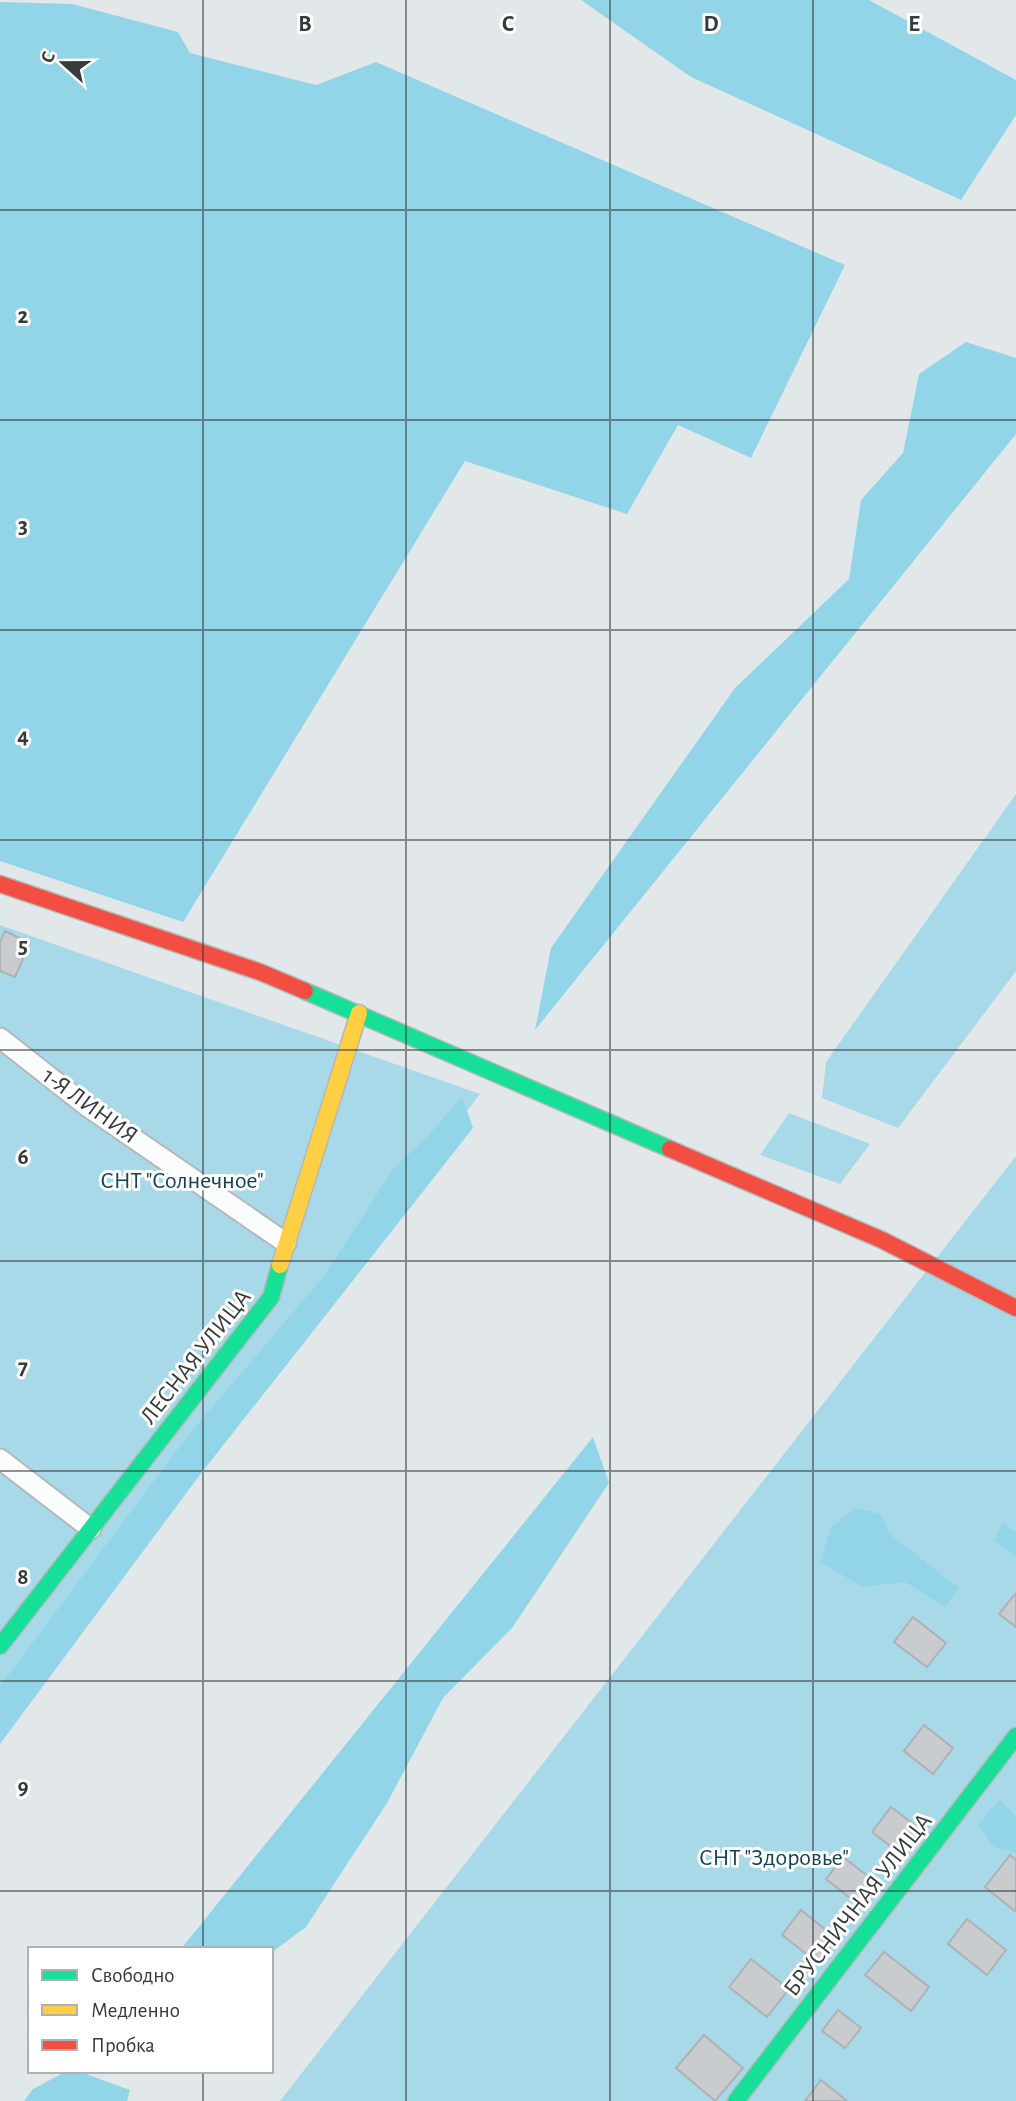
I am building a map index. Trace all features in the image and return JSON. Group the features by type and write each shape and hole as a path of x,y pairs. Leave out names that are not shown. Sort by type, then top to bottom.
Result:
{"street":[{"path":"0,884 260,972 359,1013 882,1240 1016,1308"},
{"name":"ЛЕСНАЯ УЛИЦА","path":"0,1646 271,1297 359,1013"},
{"name":"БРУСНИЧНАЯ УЛИЦА","path":"736,2101 1016,1736"}],"lane":[{"name":"1-Я ЛИНИЯ","path":"0,1038 88,1107 286,1242"},
{"path":"0,1459 91,1529"}],"green space":[{"path":"1016,794 1016,971 898,1128 822,1098 826,1062"},
{"name":"СНТ \"Солнечное\"","path":"0,925 480,1094 0,1714"},
{"path":"789,1113 870,1144 840,1184 760,1155"},
{"name":"СНТ \"Здоровье\"","path":"1016,1156 1016,2101 280,2101"}],"shaded area":[{"path":"581,0 869,0 1016,80 1016,115 961,200 691,77"},
{"path":"0,2 72,4 178,32 190,53 316,85 376,62 845,265 751,458 678,425 627,514 465,461 183,922 0,861"},
{"path":"966,342 1016,358 1016,434 535,1030 551,948 735,688 849,579 861,500 903,453 919,374"},
{"path":"462,1096 473,1128 199,1476 0,1744 0,1686 190,1433 324,1276 394,1168 428,1136"},
{"path":"593,1437 609,1483 512,1628 443,1698 387,1803 306,1927 273,1952 273,1947 183,1947"},
{"path":"855,1508 881,1514 889,1534 959,1588 945,1607 905,1582 862,1587 821,1562 831,1527"},
{"path":"1002,1523 1016,1532 1016,1557 994,1541"},
{"path":"999,1800 1016,1815 1016,1853 994,1847 978,1825"},
{"path":"63,2073 83,2073 130,2090 127,2101 24,2101 33,2089"}],"building":[{"path":"5,931 30,943 15,977 0,971 0,942"},
{"path":"1016,1593 1016,1627 999,1614"},
{"path":"913,1617 946,1643 927,1667 894,1642"},
{"path":"924,1725 953,1748 933,1774 904,1751"},
{"path":"891,1807 916,1826 897,1851 872,1832"},
{"path":"1010,1855 1016,1860 1016,1912 985,1887"},
{"path":"843,1857 878,1884 860,1906 826,1879"},
{"path":"801,1910 837,1939 818,1963 782,1935"},
{"path":"967,1919 1006,1950 987,1975 948,1944"},
{"path":"884,1952 929,1987 911,2011 865,1975"},
{"path":"751,1959 789,1989 767,2017 729,1987"},
{"path":"838,2010 861,2028 845,2048 822,2031"},
{"path":"704,2035 743,2068 715,2101 676,2068"},
{"path":"821,2080 847,2101 805,2101"}],"traffic: fast":[{"path":"305,991 670,1149"},
{"path":"0,1646 271,1297 280,1265"},
{"path":"736,2101 1016,1736"}],"traffic: slow":[{"path":"280,1265 359,1013"}],"traffic: jam":[{"path":"0,884 260,972 305,991"},
{"path":"670,1149 882,1240 1016,1308"}]}
